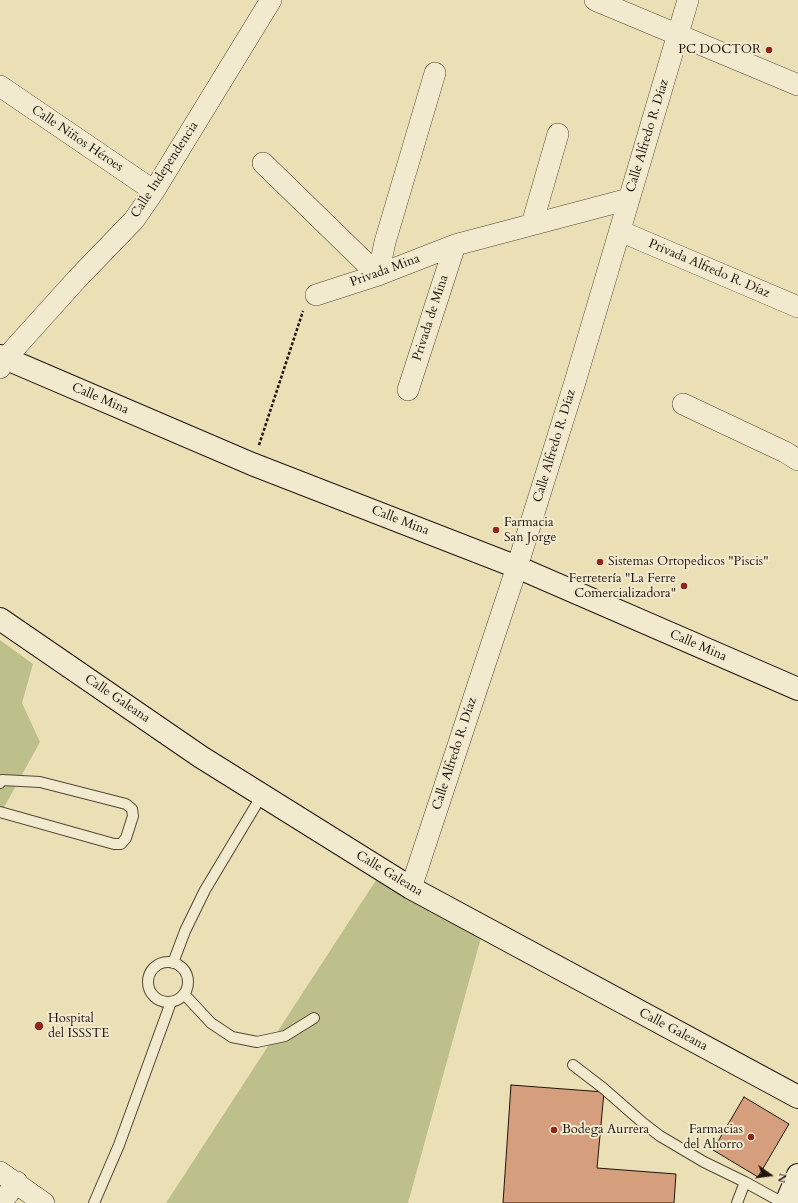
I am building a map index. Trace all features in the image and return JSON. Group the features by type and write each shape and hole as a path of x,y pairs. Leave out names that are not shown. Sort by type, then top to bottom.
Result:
{"main road":[{"name":"Calle Mina","path":"2,361 252,464 517,568 798,690"},
{"name":"Calle Galeana","path":"0,619 201,757 411,888 798,1097"},
{"path":"785,1203 798,1175"}],"street":[{"name":"Calle Independencia","path":"2,361 77,279 134,220 154,191 271,0"},
{"path":"596,0 678,36 798,85"},
{"name":"Calle Alfredo R. Díaz","path":"411,888 517,568 620,231 688,0"},
{"path":"378,275 385,242 435,73"},
{"name":"Calle Niños Héroes","path":"0,86 154,191"},
{"path":"532,224 558,134"},
{"path":"263,163 378,275"},
{"name":"Privada Mina","path":"316,295 378,275 455,245 629,199"},
{"name":"Privada Alfredo R. Díaz","path":"620,231 798,307"},
{"name":"Privada de Mina","path":"408,390 455,245"},
{"path":"683,404 785,452 798,460"},
{"path":"1,1203 8,1177 44,1203"}],"lane":[{"path":"0,782 2,780 40,782 126,804 132,809 132,816 126,838 121,844 114,844 0,812"},
{"path":"173,963 184,931 205,890 262,795"},
{"path":"165,962 180,966 185,972 188,980 184,994 178,1000 171,1002 163,1002 156,998 150,992 148,985 152,970 165,962"},
{"path":"184,994 211,1023 232,1037 257,1042 286,1036 314,1018"},
{"path":"94,1203 119,1144 171,1002"},
{"path":"573,1064 660,1136 704,1162 785,1203"},
{"path":"737,1203 745,1182"}],"path":[{"path":"252,464 305,306 316,295"}],"green space":[{"path":"0,640 33,664 22,703 40,742 2,811 0,812"},
{"path":"380,874 482,934 408,1203 166,1203"}],"building":[{"name":"Bodega Aurrera","path":"511,1085 604,1092 597,1168 676,1174 674,1203 503,1203"},
{"name":"Farmacias del Ahorro","path":"744,1097 789,1124 758,1177 713,1150"}],"place":[{"name":"PC DOCTOR","path":"769,50"},
{"name":"Farmacia San Jorge","path":"496,530"},
{"name":"Sistemas Ortopedicos \"Piscis\"","path":"600,562"},
{"name":"Ferretería \"La Ferre Comercializadora\"","path":"684,586"},
{"name":"Hospital del ISSSTE","path":"39,1026"},
{"name":"Bodega Aurrera","path":"554,1130"},
{"name":"Farmacias del Ahorro","path":"751,1137"}]}
